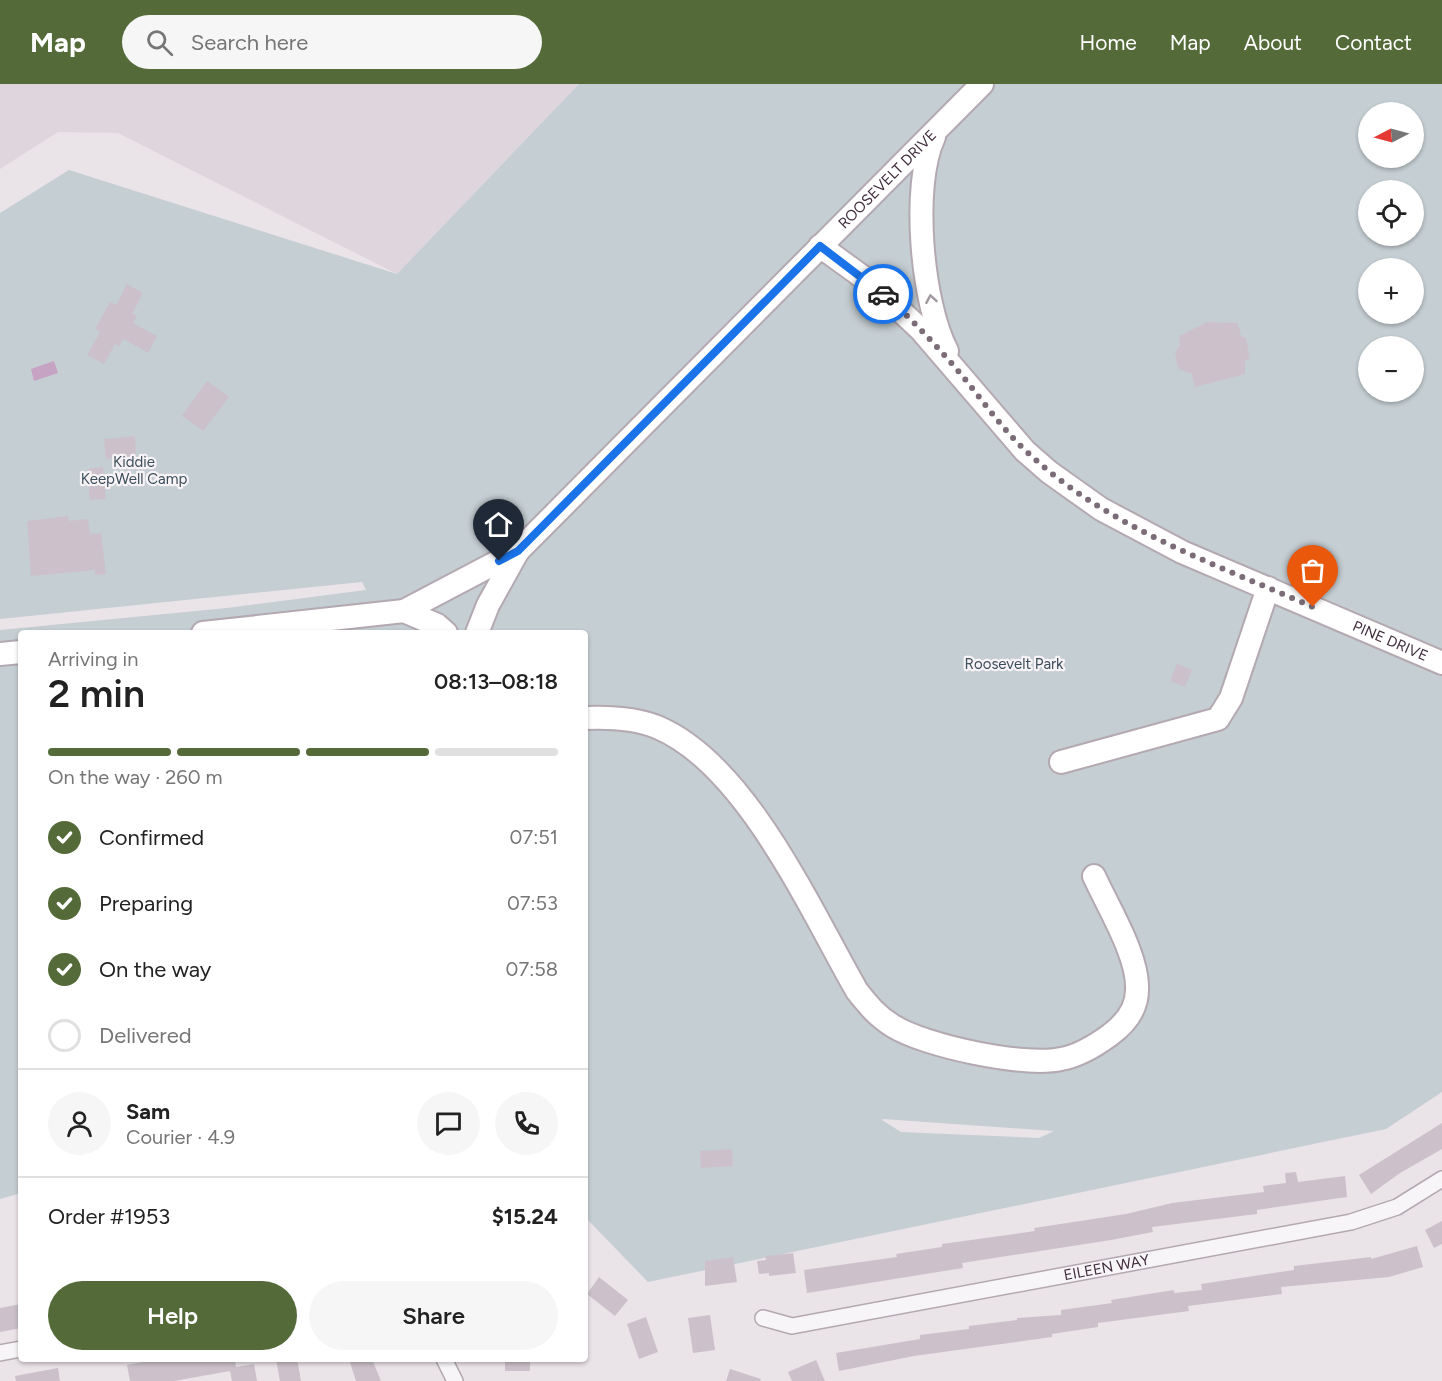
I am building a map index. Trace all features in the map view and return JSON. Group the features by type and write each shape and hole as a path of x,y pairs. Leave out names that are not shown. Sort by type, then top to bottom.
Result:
{"street":[{"name":"ROOSEVELT DRIVE","path":"230,630 404,611 518,551 982,84"},
{"path":"938,129 925,163 922,211 926,269 935,322 960,373"},
{"name":"PINE DRIVE","path":"820,246 894,304 960,373 1025,451 1074,491 1101,509 1157,539 1442,663"},
{"path":"478,630 488,605 518,551"},
{"path":"1061,762 1218,719 1230,698 1268,588"},
{"path":"404,611 443,630"},
{"path":"0,654 18,652"},
{"path":"588,718 630,720 655,726 675,736 708,762 747,806 771,841 857,991 873,1011 886,1021 916,1036 992,1056 1041,1062 1083,1053 1118,1029 1135,1005 1136,977 1129,952 1094,876"},
{"name":"EILEEN WAY","path":"763,1318 792,1326 1351,1222 1397,1207 1442,1179"},
{"path":"0,1353 18,1350"},
{"path":"446,1362 455,1381"}],"shaded area":[{"path":"0,84 579,84 397,274 118,133 58,132 0,169"},
{"path":"54,361 58,373 34,381 31,369"}],"green space":[{"name":"Roosevelt Park","path":"579,84 1442,84 1442,1092 1386,1129 648,1282 588,1220 588,630 18,630 18,1194 0,1199 0,630 227,608 366,590 362,582 0,619 0,213 69,170 397,274","holes":["883,1119 1054,1131 1039,1138 901,1132"]}],"building":[{"path":"127,284 143,293 132,314 137,316 133,323 157,336 148,353 124,339 119,346 115,344 104,364 87,355 100,332 95,329 110,302 116,305"},
{"path":"1207,322 1238,323 1241,336 1246,338 1250,359 1245,361 1245,374 1195,387 1192,374 1178,369 1175,352 1180,346 1179,336"},
{"path":"207,381 229,397 203,431 182,416"},
{"path":"135,436 136,456 106,459 104,439"},
{"path":"103,467 106,499 90,500 87,469"},
{"path":"68,516 69,521 88,519 90,534 101,533 106,574 95,575 95,570 31,576 27,521"},
{"path":"1177,664 1192,670 1185,687 1170,681"},
{"path":"1442,1123 1442,1149 1400,1173 1371,1194 1359,1175"},
{"path":"732,1149 733,1166 701,1168 700,1151"},
{"path":"1296,1172 1298,1182 1345,1176 1347,1197 1257,1210 1257,1214 1152,1227 1153,1232 962,1263 963,1268 807,1293 804,1270 897,1257 896,1254 942,1247 942,1244 1035,1231 1034,1228 1126,1214 1172,1203 1264,1192 1263,1186 1286,1183 1285,1173"},
{"path":"1442,1221 1442,1244 1434,1248 1425,1230"},
{"path":"1417,1246 1423,1267 1389,1277 1281,1287 1282,1294 1188,1306 1189,1311 1098,1323 1098,1327 1052,1334 1052,1337 914,1356 839,1371 836,1353 920,1339 920,1335 969,1329 969,1326 1017,1320 1017,1318 1061,1315 1061,1310 1112,1303 1111,1300 1174,1290 1174,1293 1202,1290 1201,1284 1294,1270 1294,1266 1371,1257 1371,1259"},
{"path":"793,1253 796,1273 769,1276 769,1273 759,1274 757,1261 766,1260 765,1256"},
{"path":"733,1257 737,1282 705,1286 705,1261"},
{"path":"599,1277 628,1300 615,1316 588,1293"},
{"path":"18,1305 18,1329 0,1332 0,1308"},
{"path":"710,1315 715,1350 693,1353 688,1318"},
{"path":"646,1317 658,1352 639,1359 627,1324"},
{"path":"816,1360 825,1381 792,1381 788,1372"},
{"path":"144,1362 235,1362 236,1367 254,1364 257,1381 232,1381 230,1371 174,1381 130,1381 127,1365"},
{"path":"277,1362 298,1362 301,1381 280,1381"},
{"path":"350,1362 373,1362 381,1381 356,1381"},
{"path":"505,1362 530,1362 530,1371 505,1371"},
{"path":"58,1368 60,1381 16,1381 15,1376"},
{"path":"730,1369 761,1379 760,1381 726,1381"}],"way so far":[{"path":"883,294 921,330 960,373 1025,451 1074,491 1101,509 1182,552 1313,607"}],"route":[{"path":"499,561 518,551 820,246 883,294"}],"park label":[{"name":"Kiddie KeepWell Camp","path":"134,470"}]}
